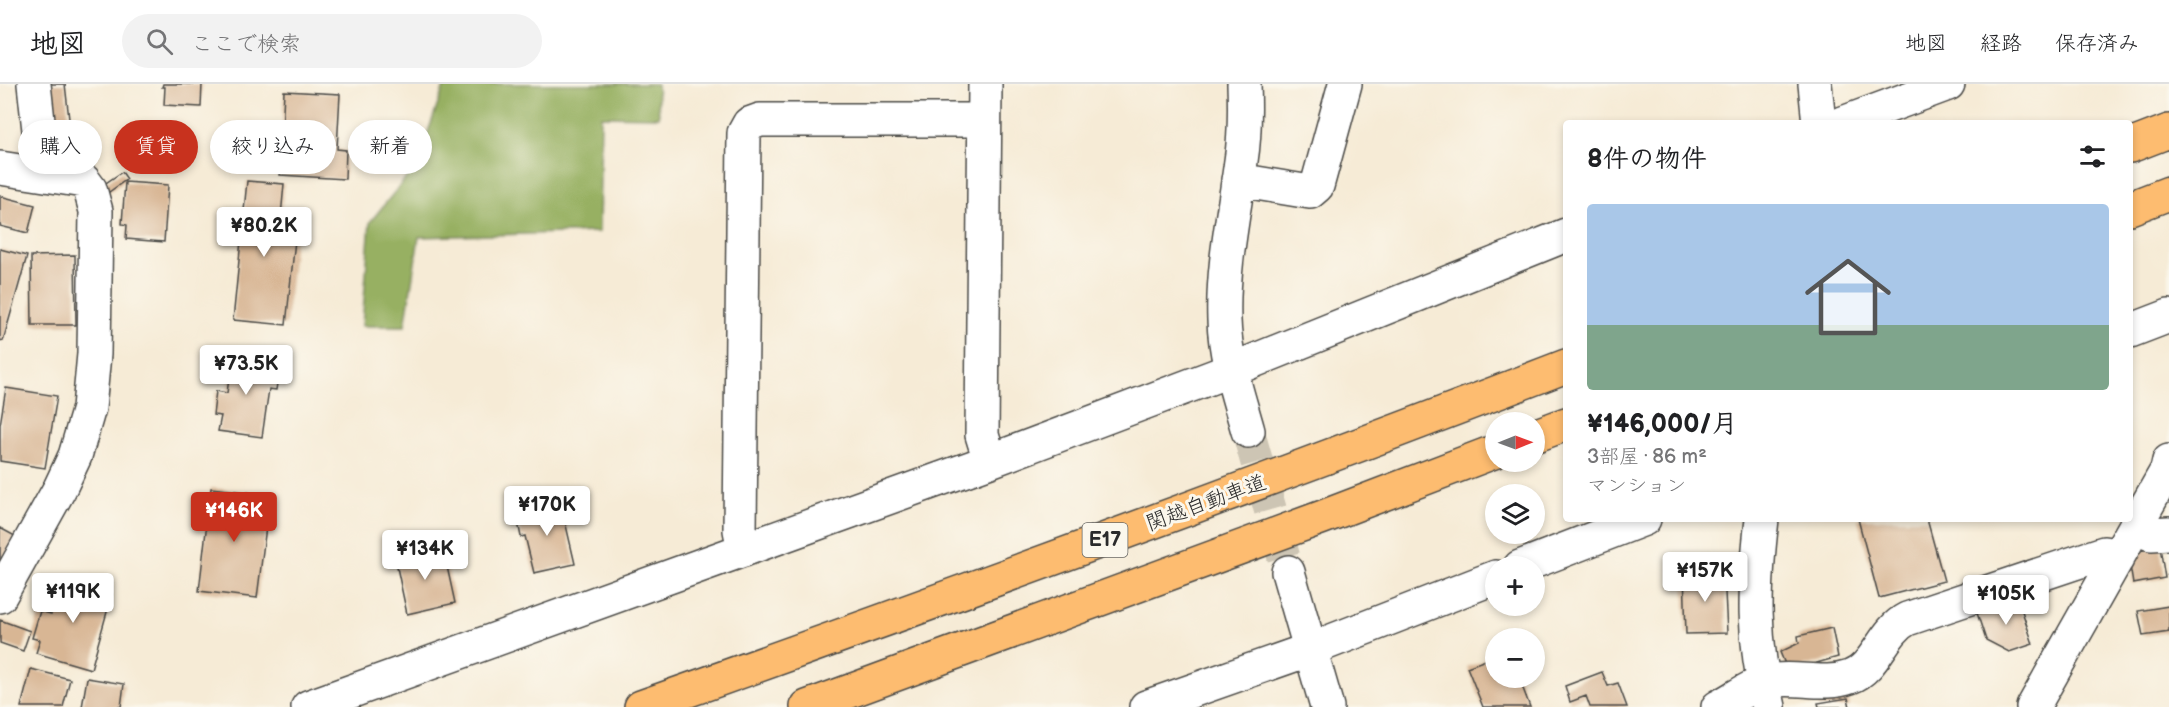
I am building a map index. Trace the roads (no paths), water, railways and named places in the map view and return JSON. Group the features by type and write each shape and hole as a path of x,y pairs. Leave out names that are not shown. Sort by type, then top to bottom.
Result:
{"highway":[{"path":"2133,145 2169,131"},
{"path":"2133,207 2169,193"},
{"name":"関越自動車道","path":"642,707 1291,472 1563,367"},
{"path":"1545,432 1563,425"},
{"name":"E17","path":"807,707 1301,526 1485,455"}],"street":[{"path":"34,84 38,120"},
{"path":"985,84 982,435 990,461"},
{"path":"1244,84 1244,132 1224,294 1225,341 1248,431"},
{"path":"1238,180 1310,192 1317,186 1345,84"},
{"path":"1815,84 1819,120"},
{"path":"1851,120 1948,84"},
{"path":"744,550 740,530 744,133 749,124 760,120 984,120"},
{"path":"0,168 18,170"},
{"path":"0,596 60,488 75,456 89,408 92,383 96,211 94,198 84,182 46,174"},
{"path":"308,707 376,695 744,550 990,461 1231,370 1563,236"},
{"path":"2133,330 2168,318"},
{"path":"2033,707 2135,528 2167,470 2169,461"},
{"path":"1545,558 1636,522"},
{"path":"1762,522 1756,567 1755,602 1757,644 1766,695"},
{"path":"2135,528 2151,534 2169,533"},
{"path":"1718,707 1766,695 1788,679 1814,682 1852,677 1870,660 1899,623 1907,619 2104,553 2112,554 2117,559"},
{"path":"1288,572 1308,677 1327,707"},
{"path":"1146,707 1308,677 1485,583"}],"tunnel":[{"path":"1248,431 1288,572"}]}
